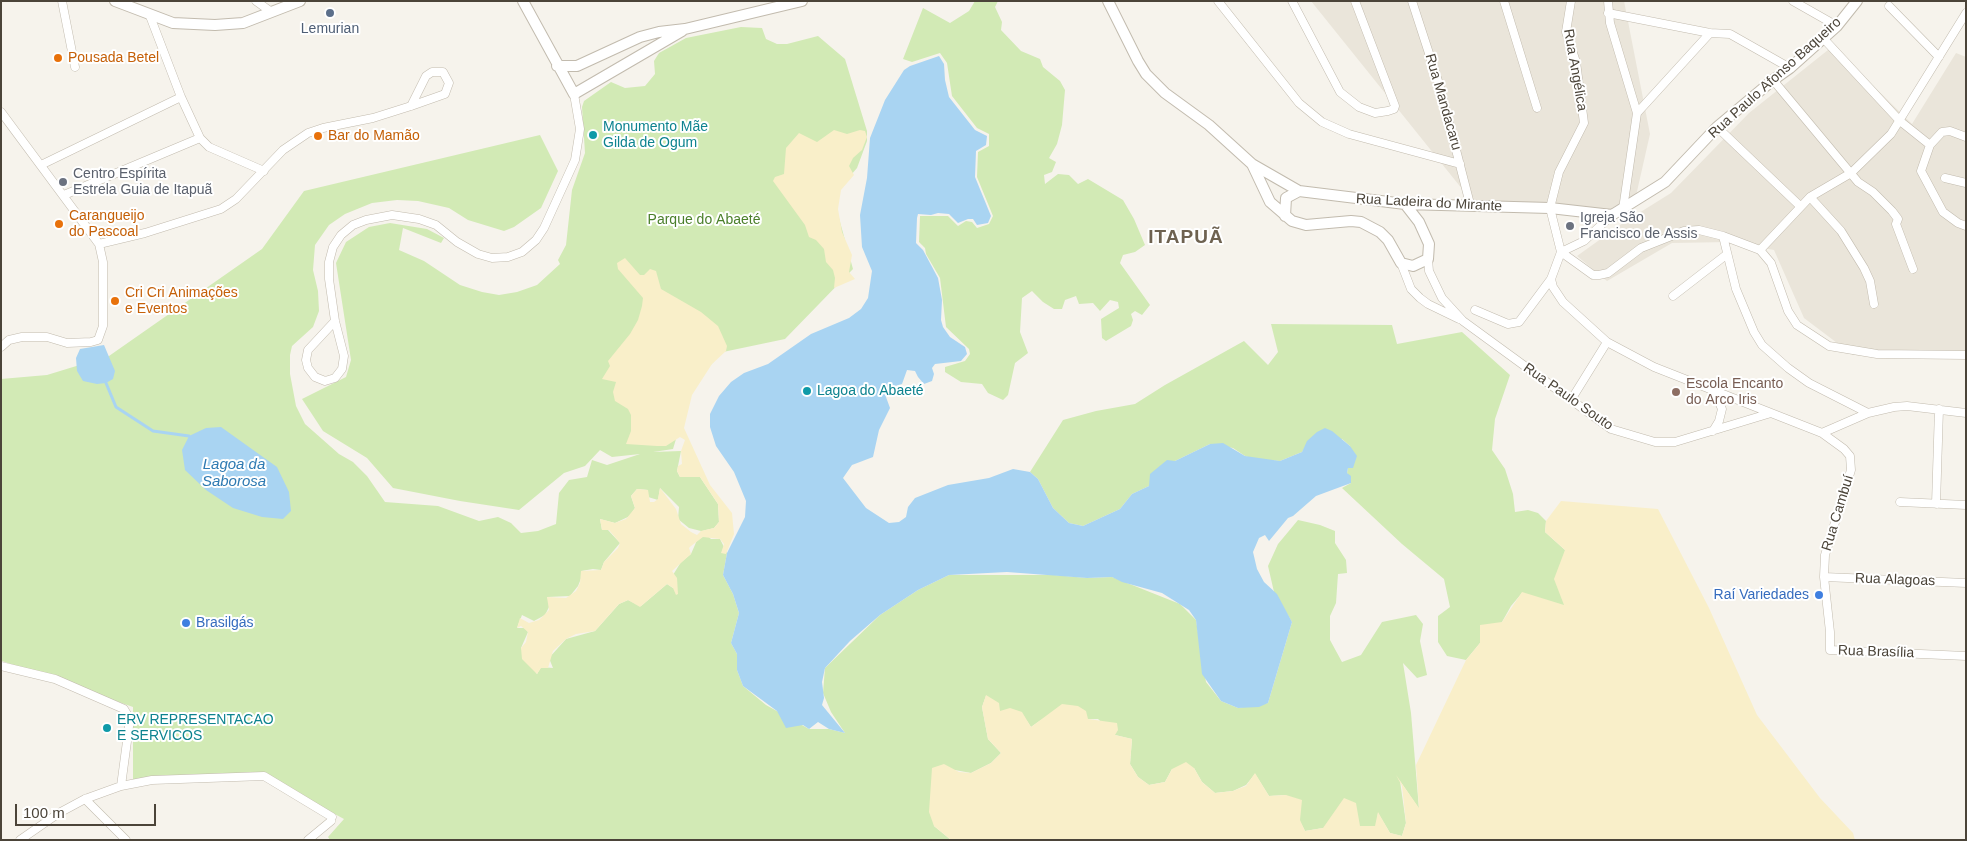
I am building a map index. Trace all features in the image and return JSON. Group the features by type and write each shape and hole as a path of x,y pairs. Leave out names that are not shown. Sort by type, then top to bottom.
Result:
{"street":[{"path":"62,1 75,67"},
{"path":"115,1 150,16 173,23 215,25 243,23 300,1"},
{"path":"256,1 270,11"},
{"path":"335,320 308,350 306,360 308,368 315,377 325,381 335,378 342,369 344,356 335,320 329,279 329,262 333,247 341,235 353,225 366,220 392,216 419,218 436,225 457,242 478,254 492,258 522,252 536,240 544,228 575,160 580,129 574,94 523,1"},
{"path":"557,66 570,67 585,64 640,37 659,32 685,29 802,1"},
{"name":"Rua Ladeira do Mirante","path":"1108,1 1146,74 1165,93 1209,125 1252,164 1299,191 1406,204 1470,204 1550,208 1612,215"},
{"path":"1218,1 1299,103 1322,122 1349,134 1460,164"},
{"path":"1292,1 1340,92 1348,99 1375,113 1394,109 1393,101 1355,1"},
{"name":"Rua Mandacaru","path":"1412,1 1439,84 1470,204"},
{"path":"1504,1 1537,108"},
{"name":"Rua Angélica","path":"1561,252 1550,208 1559,172 1584,123 1576,62 1566,32 1571,1"},
{"path":"1475,310 1508,324 1519,322 1551,279 1561,252 1584,241 1612,215 1623,209 1637,113 1608,13 1608,1"},
{"path":"1793,1 1837,26"},
{"name":"Rua Paulo Afonso Baqueiro","path":"1623,209 1665,182 1717,127 1790,68 1837,26 1857,1"},
{"path":"1889,6 1939,56"},
{"path":"1608,13 1710,33 1730,34 1790,68"},
{"path":"1760,250 1810,197 1851,172 1891,134 1966,13"},
{"path":"150,16 181,96 200,138 209,147 264,171"},
{"path":"574,94 650,52 685,29"},
{"path":"1637,113 1710,33"},
{"path":"640,37 650,52"},
{"path":"1824,38 1900,121 1930,145"},
{"path":"99,244 145,233 221,209 236,199 283,150 308,133 373,118 411,106 445,94 449,83 443,72 432,72 426,76 411,106"},
{"path":"1773,80 1858,182 1872,192 1897,218 1896,224 1913,269"},
{"path":"41,165 181,96"},
{"path":"1,346 9,340 22,336 47,337 67,343 81,344 98,340 103,326 103,262 99,244 64,195 2,117"},
{"path":"1717,127 1800,206"},
{"path":"1966,137 1946,131 1930,145 1921,172 1943,212 1958,224 1966,226"},
{"path":"64,195 200,138"},
{"name":"Rua Paulo Souto","path":"1252,164 1270,202 1285,216 1300,224 1351,221 1370,226 1388,240 1411,289 1428,304 1463,320"},
{"path":"1945,178 1966,184"},
{"path":"1285,216 1286,198 1299,191"},
{"path":"1810,197 1841,231 1864,268 1870,281 1874,304"},
{"name":"Rua Paulo Souto","path":"1406,204 1426,236 1429,270 1442,298 1463,320 1611,429 1646,440 1675,442 1714,432 1771,413"},
{"path":"1561,252 1593,275 1599,275 1608,273 1641,248 1684,231 1699,230 1723,236 1760,250 1771,263 1788,311 1797,325 1830,346 1877,354 1966,355"},
{"path":"1723,236 1726,255 1744,310 1762,345 1788,368 1809,383 1868,413"},
{"path":"1673,296 1726,255"},
{"path":"1400,263 1413,266 1428,258"},
{"name":"Rua Cambuí","path":"1551,279 1553,287 1563,302 1607,342 1654,367 1822,433 1844,450 1852,464 1841,504 1827,542 1824,577"},
{"path":"1571,400 1607,342"},
{"path":"1714,391 1722,409 1720,421 1714,432"},
{"path":"1822,433 1868,413 1907,406 1966,413"},
{"path":"1936,504 1939,409"},
{"path":"1900,502 1966,505"},
{"name":"Rua Alagoas","path":"1824,577 1966,584"},
{"name":"Rua Brasília","path":"1824,577 1830,650 1966,656"},
{"path":"1,666 55,679 124,708 130,719 121,786"},
{"path":"20,840 59,813 85,798 121,786 152,780 264,776 331,819 308,840"},
{"path":"85,798 126,840"}],"shaded area":[{"path":"1311,1 1624,1 1650,134 1631,218 1671,193 1749,113 1833,46 1912,124 1956,53 1966,57 1966,358 1853,355 1804,318 1774,250 1730,242 1672,243 1607,281 1577,256 1630,218 1479,210"}],"green space":[{"path":"975,1 998,1 995,7 1002,22 1001,30 1021,51 1040,59 1043,67 1060,81 1065,90 1062,125 1057,144 1049,158 1056,162 1052,172 1044,175 1045,184 1058,174 1069,175 1078,184 1088,179 1123,200 1134,219 1145,245 1135,252 1123,255 1120,263 1150,305 1142,315 1135,311 1131,314 1133,320 1131,326 1106,341 1102,338 1101,319 1119,308 1118,302 1110,300 1100,311 1093,303 1079,304 1076,296 1065,300 1062,309 1054,309 1043,302 1032,291 1022,298 1020,332 1028,353 1015,363 1008,395 1003,400 988,393 982,384 961,382 945,372 945,367 965,361 970,354 969,349 946,327 940,278 926,254 925,248 919,242 920,216 948,216 958,226 966,221 972,222 977,228 989,224 993,216 977,177 978,152 989,146 989,134 977,128 952,96 947,63 940,53 912,62 903,59 923,8 950,23 969,11"},
{"name":"Parque do Abaeté","path":"741,27 762,28 766,39 777,44 787,44 818,36 845,59 867,131 867,141 857,168 839,189 837,211 853,269 785,339 723,352 704,372 688,399 673,449 653,452 681,451 677,471 680,477 700,477 718,504 719,522 714,528 702,531 711,539 720,539 727,553 723,575 733,594 739,613 731,643 737,654 737,670 743,686 766,705 809,729 829,729 845,733 831,712 823,693 825,668 880,615 918,590 949,575 1054,575 1087,578 1112,577 1180,604 1196,620 1206,682 1221,701 1238,708 1268,703 1292,622 1274,592 1268,566 1278,544 1298,520 1320,525 1335,531 1335,543 1346,560 1347,573 1338,574 1336,603 1330,616 1330,640 1342,662 1361,655 1382,622 1416,615 1423,624 1420,641 1427,675 1417,678 1403,663 1411,713 1419,809 1400,781 1406,823 1402,836 1390,833 1378,813 1376,826 1323,828 1305,831 1286,795 1269,796 1255,774 1246,785 1233,791 1215,793 1202,782 1194,768 1172,769 1165,782 1149,785 1138,777 1130,764 1132,739 1115,735 1098,719 1041,720 1031,727 1027,721 1000,711 986,696 982,707 988,739 1001,753 991,763 971,773 955,770 932,786 934,826 951,840 330,840 328,837 344,819 264,776 133,784 133,707 2,661 1,379 47,375 109,356 262,249 304,191 540,135 558,171 541,208 514,227 504,231 468,220 449,208 418,201 397,200 372,203 345,214 329,225 315,245 313,270 318,291 319,311 313,327 292,346 290,355 290,374 296,406 305,424 339,454 353,462 367,476 385,502 438,506 479,521 498,517 511,523 521,533 538,531 556,524 559,493 569,480 587,477 592,460 607,465 640,454 612,457 600,450 585,466 564,473 519,510 460,501 393,488 367,458 323,431 302,399 346,377 351,360 336,263 346,242 369,227 390,223 427,229 444,238 441,243 403,228 399,250 424,261 460,285 482,292 499,295 517,292 537,285 560,264 558,260 566,245 572,190 585,153 582,107 584,101 611,82 625,88 645,86 655,74 654,61 659,53 686,38","holes":["660,488 679,507 678,519 689,528 701,531 691,554 681,562 673,575 673,588 667,584 641,606 628,600 619,604 595,631 566,639 549,658 553,668 541,667 537,674 521,648 528,632 525,628 517,628 522,615 534,621 545,615 550,605 547,597 570,596 578,586 582,576 581,571 601,570 604,562 620,543 608,530 602,530 600,519 615,523 630,516 635,508 631,496 637,489 648,490 648,497 658,500"]},
{"path":"1271,324 1392,325 1397,344 1462,332 1510,375 1495,419 1492,450 1505,469 1513,494 1515,512 1528,510 1538,513 1546,521 1545,532 1565,550 1564,606 1522,593 1511,606 1502,622 1480,643 1466,660 1447,656 1438,642 1438,616 1450,607 1444,579 1402,544 1342,488 1351,483 1347,473 1348,468 1353,467 1350,446 1342,439 1306,445 1302,452 1280,461 1254,459 1245,456 1233,448 1210,444 1175,461 1149,486 1132,494 1120,509 1083,526 1069,523 1053,508 1038,479 1030,472 1063,420 1096,411 1135,404 1244,341 1268,365 1278,352"}],"sand":[{"path":"834,130 847,134 860,130 865,131 867,137 862,150 853,158 849,166 854,175 841,190 838,209 842,232 852,255 849,272 855,279 834,288 835,278 833,270 826,262 824,249 816,240 809,237 805,225 773,181 775,177 784,174 786,148 799,133 817,142"},
{"path":"625,258 640,275 644,275 650,269 656,271 661,289 701,312 718,326 727,346 726,351 712,364 692,395 684,428 710,485 732,513 734,534 726,554 721,553 724,544 720,539 703,537 689,548 691,554 672,571 677,578 678,594 676,595 673,588 667,584 640,607 628,600 619,604 595,631 576,634 566,639 553,651 548,668 541,668 537,674 522,659 521,648 526,642 528,632 521,626 517,628 520,618 529,623 539,620 549,610 547,597 566,598 576,591 580,583 581,571 601,570 604,562 618,548 620,543 609,530 602,530 600,519 615,523 626,519 635,508 631,496 637,489 648,490 650,502 654,502 658,499 660,488 676,509 681,524 691,532 697,535 701,531 714,528 719,522 718,504 700,477 680,477 677,471 678,466 682,464 681,451 685,440 680,437 666,446 626,444 631,431 631,415 628,409 615,401 613,392 616,382 602,379 610,366 608,361 630,334 638,320 642,306 643,298 618,269 617,263"},
{"path":"1561,501 1658,509 1709,608 1757,715 1820,798 1853,833 1855,840 951,840 934,826 929,812 932,768 944,764 959,772 971,773 991,763 1001,753 988,739 982,707 986,695 999,703 1000,711 1010,708 1022,712 1031,727 1062,704 1078,706 1086,711 1088,719 1117,723 1118,730 1115,735 1132,739 1130,764 1138,777 1149,785 1165,782 1172,769 1186,762 1194,768 1202,782 1215,793 1233,791 1246,786 1255,773 1269,796 1286,795 1302,800 1300,820 1305,831 1323,828 1344,798 1356,803 1360,826 1375,826 1378,812 1390,833 1402,836 1406,823 1402,786 1396,775 1419,808 1416,765 1466,660 1480,643 1480,625 1502,622 1522,592 1564,605 1554,579 1565,550 1545,532 1546,521"}],"water":[{"name":"Lagoa do Abaeté","path":"939,56 944,64 949,97 975,130 987,136 986,145 976,151 975,177 991,216 988,223 977,225 973,219 958,223 949,214 918,214 916,243 923,250 938,278 942,300 941,320 943,327 950,337 965,347 967,354 961,361 935,364 932,368 934,374 932,381 924,384 915,371 907,370 902,384 895,386 886,397 890,408 879,430 873,457 852,465 843,478 866,508 889,523 899,522 906,517 908,507 915,498 948,485 989,478 1013,469 1030,472 1038,479 1053,508 1069,523 1083,526 1120,509 1132,494 1149,486 1150,474 1167,460 1175,461 1210,444 1223,443 1245,456 1280,461 1302,452 1307,441 1317,432 1325,428 1332,431 1350,446 1357,456 1353,468 1348,468 1347,473 1351,476 1351,483 1316,496 1293,516 1288,518 1269,541 1265,535 1259,538 1253,552 1257,569 1264,582 1277,594 1292,622 1268,703 1259,707 1238,708 1221,701 1202,674 1196,620 1189,610 1162,593 1122,582 1112,577 1087,578 1007,572 949,575 918,590 880,615 850,641 825,668 822,682 824,698 822,705 845,733 829,729 818,722 809,729 803,725 786,728 777,711 743,686 737,670 737,654 731,643 739,613 733,594 723,575 727,553 745,517 746,501 734,472 716,446 710,427 710,414 719,396 731,382 744,373 768,364 811,334 849,318 861,309 868,298 872,271 862,247 860,215 867,178 870,138 885,100 904,70"},
{"path":"104,345 115,371 113,379 106,383 97,384 83,381 77,371 76,358 80,349"},
{"name":"Lagoa da Saborosa","path":"221,427 277,467 289,492 291,511 283,519 262,517 233,508 206,490 185,470 182,450 189,436 206,428"}],"waterway":[{"path":"106,383 116,407 153,431 189,436"}],"place":[{"name":"Lemurian","path":"330,13"},
{"name":"Pousada Betel","path":"58,58"},
{"name":"Monumento Mãe Gilda de Ogum","path":"593,135"},
{"name":"Bar do Mamão","path":"318,136"},
{"name":"Centro Espírita Estrela Guia de Itapuã","path":"63,182"},
{"name":"Carangueijo do Pascoal","path":"59,224"},
{"name":"Igreja São Francisco de Assis","path":"1570,226"},
{"name":"Cri Cri Animações e Eventos","path":"115,301"},
{"name":"Lagoa do Abaeté","path":"807,391"},
{"name":"Escola Encanto do Arco Iris","path":"1676,392"},
{"name":"Raí Variedades","path":"1819,595"},
{"name":"Brasilgás","path":"186,623"},
{"name":"ERV REPRESENTACAO E SERVICOS","path":"107,728"}],"district":[{"name":"ITAPUÃ","path":"1186,238"}]}
